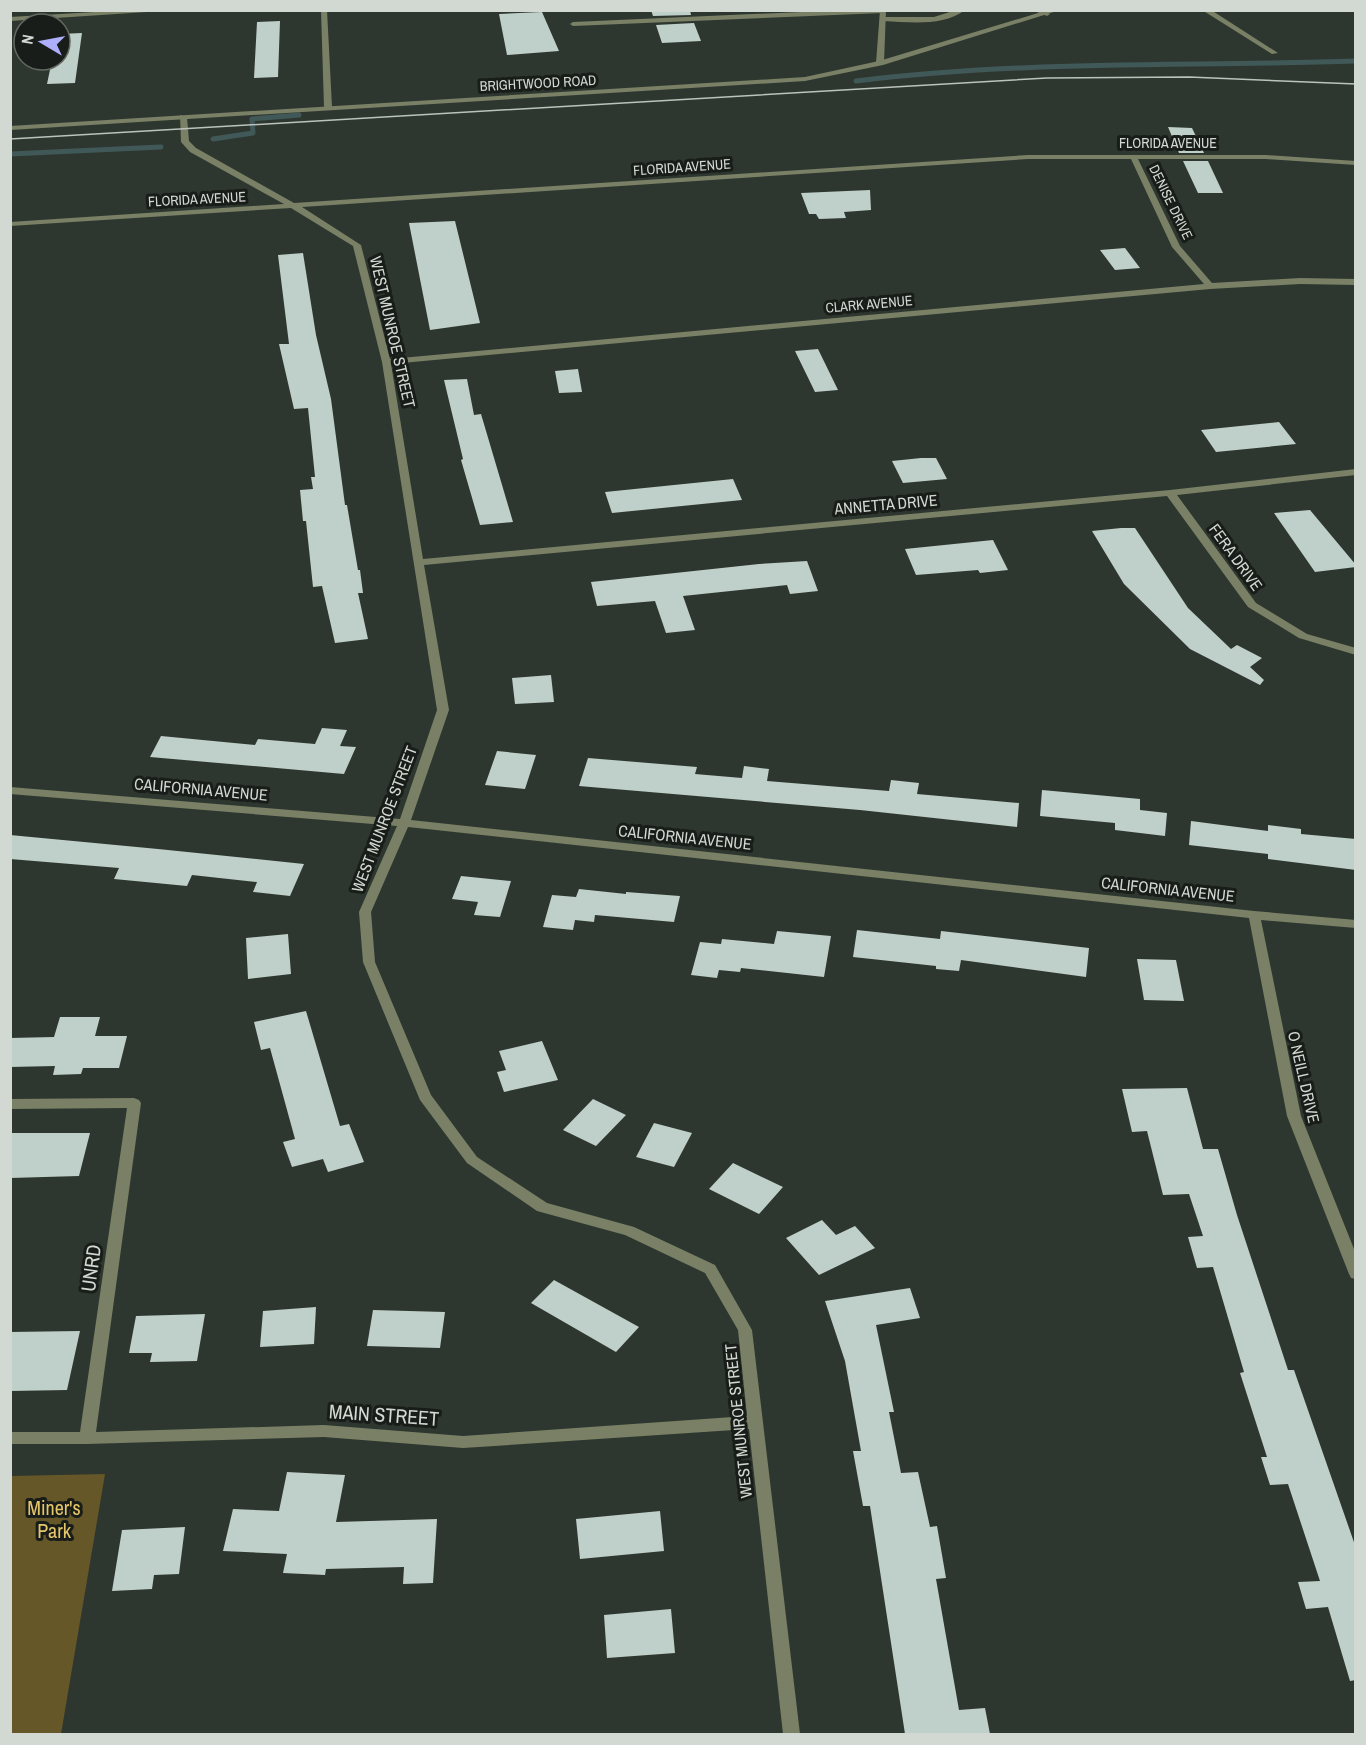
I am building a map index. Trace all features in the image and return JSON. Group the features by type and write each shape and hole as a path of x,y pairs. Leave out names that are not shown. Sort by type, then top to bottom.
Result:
{"street":[{"path":"10,19 174,10"},
{"path":"324,10 328,107"},
{"path":"573,24 883,14 932,19 954,16 962,10"},
{"path":"1035,10 1047,14"},
{"name":"BRIGHTWOOD ROAD","path":"10,128 805,79 880,63 1057,10"},
{"path":"1206,10 1274,53"},
{"path":"880,63 883,14"},
{"name":"WEST MUNROE STREET","path":"183,117 185,142 193,150 294,206 357,245 386,362 443,710 404,823 365,912 369,962 425,1097 472,1160 542,1207 629,1231 710,1269 745,1330 792,1734"},
{"name":"DENISE DRIVE","path":"1133,156 1176,247 1210,286"},
{"name":"FLORIDA AVENUE","path":"10,224 1028,157 1266,157 1356,163"},
{"name":"CLARK AVENUE","path":"386,362 1210,286 1300,280 1356,282"},
{"name":"ANNETTA DRIVE","path":"420,562 1170,493 1356,472"},
{"name":"FERA DRIVE","path":"1170,493 1252,605 1303,636 1356,652"},
{"name":"CALIFORNIA AVENUE","path":"10,790 404,823 1254,915 1356,924"},
{"name":"O NEILL DRIVE","path":"1254,915 1293,1116 1356,1274"},
{"name":"UNRD","path":"10,1104 134,1103 87,1438"},
{"name":"MAIN STREET","path":"10,1438 324,1431 463,1442 754,1422"}],"green space":[{"name":"Miner's Park","path":"105,1474 61,1734 11,1734 11,1476"}],"building":[{"path":"651,10 690,10 691,15 653,16"},
{"path":"542,12 559,51 507,55 499,14"},
{"path":"280,21 278,77 254,78 257,22"},
{"path":"694,23 701,41 662,43 656,25"},
{"path":"72,33 82,33 75,83 47,84 50,72 72,72"},
{"path":"1168,127 1192,128 1204,153 1179,153"},
{"path":"1183,161 1208,161 1223,193 1198,193"},
{"path":"870,190 871,210 844,212 846,218 819,219 816,214 809,214 801,193"},
{"path":"455,221 480,323 430,330 409,223"},
{"path":"1125,248 1140,268 1115,270 1100,250"},
{"path":"303,253 316,335 331,399 345,505 347,505 358,570 360,570 363,593 358,593 368,639 335,643 322,586 313,587 306,521 303,521 300,490 313,489 311,477 315,477 308,408 294,409 279,344 289,344 278,255"},
{"path":"818,349 838,390 815,392 795,351"},
{"path":"578,369 582,392 559,393 555,371"},
{"path":"467,379 474,415 481,414 513,522 480,525 461,460 463,459 444,380"},
{"path":"1279,422 1296,444 1216,452 1201,430"},
{"path":"936,458 947,479 903,483 892,461"},
{"path":"733,479 742,500 612,513 605,492"},
{"path":"1310,510 1356,567 1315,572 1274,513"},
{"path":"1135,528 1188,608 1231,649 1237,645 1262,658 1250,667 1264,680 1260,685 1190,649 1124,584 1092,531"},
{"path":"993,540 1008,570 916,575 905,549"},
{"path":"807,561 818,591 790,594 787,585 683,596 695,630 666,633 655,601 597,606 591,582 759,564"},
{"path":"551,675 554,702 515,704 512,678"},
{"path":"322,728 347,730 340,746 356,747 344,774 150,757 161,736 255,745 258,739 315,744"},
{"path":"497,751 536,755 525,789 485,785"},
{"path":"588,758 697,767 695,774 742,778 744,766 769,769 767,781 889,791 891,780 919,783 917,794 1019,803 1017,827 860,810 579,786"},
{"path":"1042,790 1140,799 1140,810 1167,813 1165,836 1115,830 1115,823 1040,816"},
{"path":"1191,821 1268,831 1268,825 1301,829 1301,834 1356,839 1356,870 1268,859 1268,854 1189,845"},
{"path":"10,835 304,864 290,896 253,892 257,882 192,875 187,886 114,879 119,868 10,859"},
{"path":"461,876 511,881 500,917 474,915 478,902 452,899"},
{"path":"579,889 680,896 674,922 595,915 594,922 575,920 573,930 543,927 552,895 576,897"},
{"path":"857,930 940,939 941,931 1089,948 1086,977 961,960 959,971 936,969 936,966 853,957"},
{"path":"777,931 831,936 824,977 741,968 740,972 719,970 717,978 691,975 700,942 721,944 722,939 774,944"},
{"path":"288,934 291,974 248,979 246,938"},
{"path":"1137,959 1176,960 1184,1001 1144,1000"},
{"path":"306,1011 340,1126 349,1124 364,1162 328,1172 323,1159 292,1167 283,1142 295,1139 270,1048 261,1050 254,1022"},
{"path":"60,1017 100,1017 95,1036 127,1036 119,1068 83,1068 81,1074 53,1075 55,1066 10,1067 10,1038 54,1037"},
{"path":"542,1041 558,1080 504,1092 497,1072 506,1070 499,1051"},
{"path":"1187,1088 1203,1149 1218,1149 1237,1215 1288,1370 1294,1370 1356,1548 1356,1680 1350,1681 1328,1607 1306,1609 1298,1582 1320,1581 1288,1484 1270,1485 1261,1457 1267,1457 1240,1373 1244,1372 1213,1267 1197,1268 1188,1237 1203,1236 1189,1194 1163,1195 1147,1131 1132,1132 1122,1089"},
{"path":"593,1099 626,1115 596,1146 563,1130"},
{"path":"654,1123 692,1133 674,1167 636,1157"},
{"path":"10,1133 90,1133 79,1176 10,1178"},
{"path":"733,1163 783,1187 759,1214 709,1189"},
{"path":"822,1220 836,1235 855,1226 875,1248 819,1275 786,1238"},
{"path":"554,1280 639,1327 616,1352 531,1303"},
{"path":"910,1288 920,1318 876,1325 894,1412 889,1412 901,1473 918,1472 930,1527 937,1526 946,1578 936,1579 959,1710 985,1708 990,1734 905,1734 870,1506 863,1506 853,1451 861,1451 845,1361 825,1301"},
{"path":"316,1307 314,1344 260,1347 263,1311"},
{"path":"373,1310 445,1312 440,1348 367,1346"},
{"path":"205,1314 197,1361 150,1362 152,1353 129,1353 136,1316"},
{"path":"80,1331 67,1390 10,1391 10,1332"},
{"path":"287,1472 345,1475 336,1522 437,1519 433,1583 403,1584 404,1567 326,1569 325,1575 283,1573 287,1554 223,1551 233,1509 279,1511"},
{"path":"660,1511 664,1551 580,1559 576,1519"},
{"path":"185,1527 179,1574 154,1575 152,1589 112,1591 122,1530"},
{"path":"671,1609 675,1653 607,1658 604,1615"}],"waterway":[{"path":"856,81 918,74 1043,67 1356,61"},
{"path":"213,139 253,133 252,119 299,115"},
{"path":"10,154 161,147"}],"tram line":[{"path":"10,139 1047,78 1189,77 1356,84"}]}
